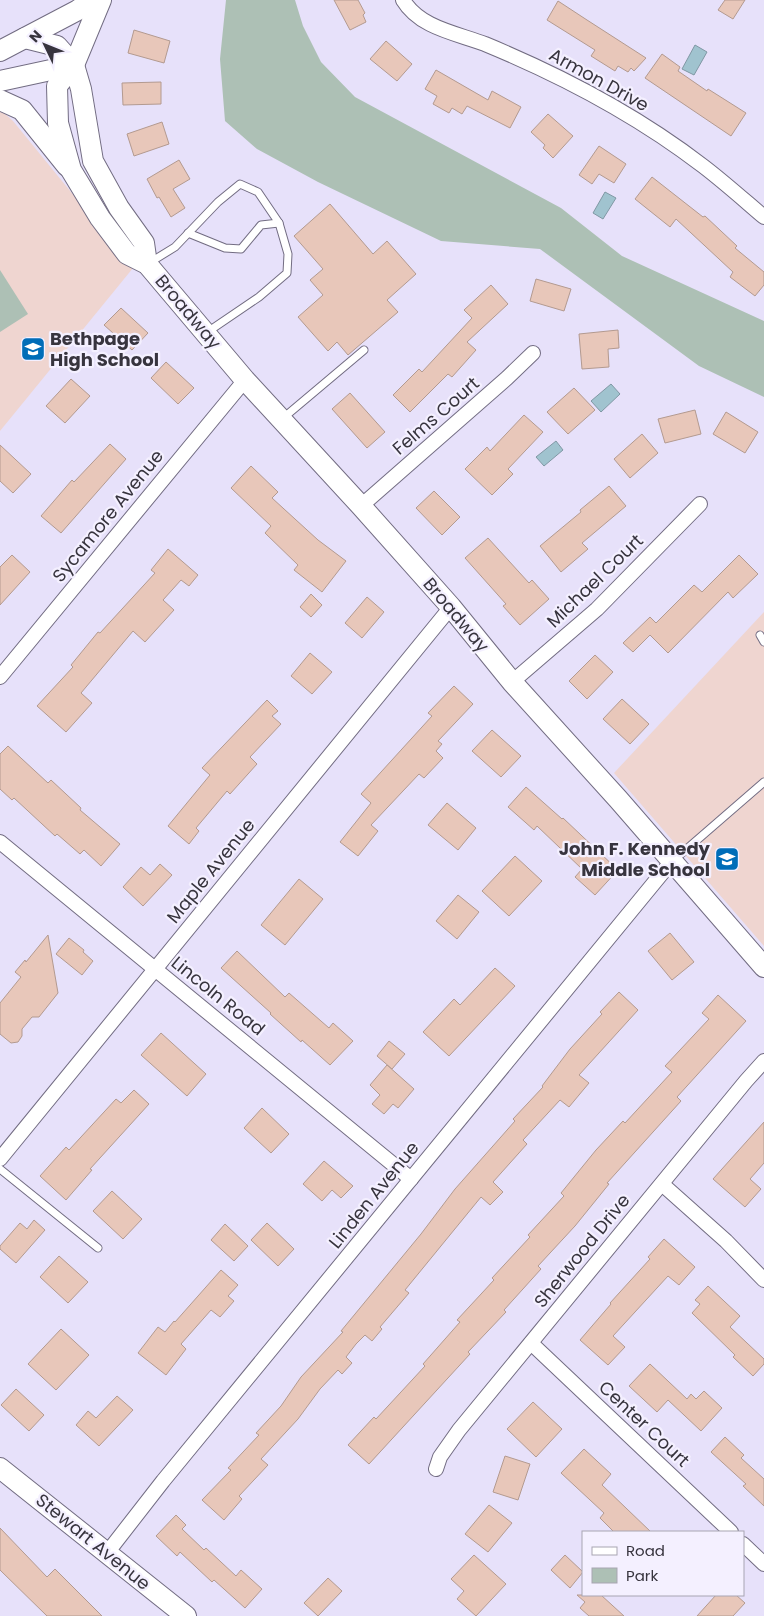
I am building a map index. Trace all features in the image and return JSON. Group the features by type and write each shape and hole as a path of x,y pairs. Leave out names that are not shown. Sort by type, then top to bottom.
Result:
{"main road":[{"path":"0,51 78,10 92,0"},
{"name":"Broadway","path":"101,0 74,65 57,86 58,123 71,170 100,218 126,254 147,264 245,380 450,606 512,682 618,799 764,967"},
{"path":"0,81 74,65 57,46 24,38"},
{"name":"Broadway","path":"74,65 81,89 93,161 119,208 144,244 147,264"},
{"path":"0,100 22,110 71,170"},
{"name":"Stewart Avenue","path":"0,1468 186,1616"}],"street":[{"name":"Armon Drive","path":"403,0 409,9 421,19 439,28 470,38 535,65 634,120 702,166 764,218"},
{"name":"Felms Court","path":"361,506 507,378 533,352"},
{"name":"Sycamore Avenue","path":"0,677 245,380"},
{"name":"Michael Court","path":"512,682 597,609 700,504"},
{"name":"Maple Avenue","path":"0,1159 450,606"},
{"name":"Lincoln Road","path":"0,842 411,1179"},
{"name":"Linden Avenue","path":"107,1553 672,861"},
{"name":"Sherwood Drive","path":"436,1469 440,1457 446,1448 764,1061"},
{"path":"662,1184 726,1241 764,1280"},
{"name":"Center Court","path":"531,1343 730,1531"},
{"path":"744,1545 764,1564"}],"lane":[{"path":"147,264 175,247 218,202 240,184 258,192 279,223 288,254 287,273 259,297 206,333"},
{"path":"188,233 224,248 241,249 261,225 279,223"},
{"path":"282,420 364,350"},
{"path":"760,635 764,642"},
{"path":"672,861 764,782"},
{"path":"0,1170 98,1248"}],"shaded area":[{"name":"Bethpage High School","path":"0,112 13,121 133,268 0,431"},
{"name":"John F. Kennedy Middle School","path":"764,612 764,946 614,773"}],"green space":[{"path":"226,0 295,0 303,26 321,62 355,97 561,208 622,256 764,321 764,397 699,366 540,249 441,241 318,182 257,149 225,121 220,59"},
{"path":"0,270 28,314 0,332"}],"water":[{"path":"695,45 707,52 694,75 682,69"},
{"path":"605,192 616,198 603,219 593,213"},
{"path":"611,384 620,394 601,412 591,401"},
{"path":"556,441 563,450 544,466 536,457"}],"building":[{"path":"334,0 358,0 365,13 363,15 366,22 350,30"},
{"path":"725,0 745,0 733,19 718,10"},
{"path":"558,1 646,58 634,71 631,68 628,72 618,66 615,71 591,56 595,50 547,20"},
{"path":"134,30 170,41 164,63 128,53"},
{"path":"386,41 412,64 397,81 370,59"},
{"path":"662,54 680,67 678,71 707,91 708,89 746,113 731,136 645,78"},
{"path":"436,70 488,100 492,91 521,107 510,128 467,106 462,114 452,108 449,113 433,104 437,96 425,89"},
{"path":"161,82 161,104 123,105 122,83"},
{"path":"548,114 573,136 553,158 543,148 545,145 531,132"},
{"path":"162,122 169,144 134,156 127,134"},
{"path":"599,146 626,164 614,183 599,174 592,184 579,175"},
{"path":"179,160 190,179 173,189 185,208 171,217 159,197 157,198 147,179"},
{"path":"652,177 703,217 705,216 737,246 735,248 764,272 764,285 755,296 730,277 733,272 676,219 670,227 635,199"},
{"path":"330,204 373,254 387,241 416,274 387,300 398,312 348,355 337,342 328,351 298,317 323,295 310,280 323,269 294,236"},
{"path":"536,279 571,289 564,311 530,301"},
{"path":"491,285 508,304 467,342 476,350 452,377 448,374 410,412 393,395 419,369 422,372 472,318 464,310"},
{"path":"121,308 148,333 132,350 104,325"},
{"path":"618,330 619,348 608,349 609,367 582,369 579,334"},
{"path":"166,362 194,388 178,404 151,378"},
{"path":"71,379 90,396 65,423 46,406"},
{"path":"574,388 595,410 568,434 547,412"},
{"path":"350,393 385,432 367,448 332,409"},
{"path":"695,410 701,434 665,443 658,419"},
{"path":"726,412 758,432 745,453 713,434"},
{"path":"524,415 543,432 508,469 513,474 492,495 465,469 487,447 490,451"},
{"path":"642,434 658,453 630,478 614,459"},
{"path":"110,444 126,459 61,533 41,516 72,480 74,482"},
{"path":"0,445 31,474 13,493 0,481"},
{"path":"251,466 278,492 272,498 318,540 346,561 322,592 294,570 298,565 265,533 271,526 231,488"},
{"path":"609,486 626,506 582,543 588,549 561,572 540,546"},
{"path":"434,491 460,517 442,535 416,508"},
{"path":"488,538 529,583 532,580 549,599 520,625 503,606 506,604 465,558"},
{"path":"168,549 198,575 189,586 181,580 163,600 174,610 145,642 133,631 81,693 92,703 66,732 37,706 73,667 71,665 98,632 100,633 155,573 151,570"},
{"path":"12,555 30,572 0,605 0,567"},
{"path":"739,555 758,574 733,598 728,592 668,653 650,635 633,652 623,643 650,617 656,623 694,585 702,592"},
{"path":"311,594 322,605 311,617 300,607"},
{"path":"367,597 384,612 362,638 345,623"},
{"path":"310,653 332,672 312,694 291,676"},
{"path":"595,655 613,672 587,699 569,681"},
{"path":"454,686 473,704 438,741 442,744 436,751 443,758 424,778 419,774 371,825 378,831 358,856 340,842 371,803 361,794 432,716 428,713"},
{"path":"622,699 649,724 630,744 603,719"},
{"path":"267,700 278,711 272,716 281,724 250,757 257,764 230,794 227,791 196,828 199,831 189,844 168,826 210,775 202,768"},
{"path":"492,730 521,756 501,777 472,751"},
{"path":"8,746 48,783 51,780 81,808 80,810 120,844 101,866 84,850 80,854 57,834 55,836 14,798 12,800 0,789 0,754"},
{"path":"526,787 563,818 618,870 595,895 575,877 582,869 537,826 534,830 508,807"},
{"path":"447,803 476,828 458,850 428,825"},
{"path":"515,856 542,881 509,916 482,891"},
{"path":"160,864 172,875 143,906 123,887 141,867 150,875"},
{"path":"299,879 323,899 285,945 261,925"},
{"path":"458,895 479,912 457,939 436,921"},
{"path":"670,933 694,962 672,980 648,951"},
{"path":"48,935 58,993 39,1017 32,1017 22,1029 22,1036 18,1042 11,1043 0,1034 0,1003 21,977 15,972 25,960 26,962"},
{"path":"69,938 84,950 83,952 93,961 82,975 56,954"},
{"path":"237,951 285,997 289,993 329,1028 333,1023 353,1041 330,1065 302,1040 301,1042 221,968"},
{"path":"495,968 515,986 449,1056 423,1032 454,999 460,1005"},
{"path":"619,992 638,1010 579,1075 589,1083 569,1107 560,1100 523,1140 527,1144 493,1182 503,1192 490,1205 481,1197 405,1290 409,1293 380,1327 382,1329 372,1341 365,1335 356,1344 346,1357 352,1363 342,1374 338,1370 320,1389 298,1419 261,1459 268,1465 239,1496 242,1499 224,1520 202,1500 231,1470 228,1468 259,1435 256,1433 281,1406 301,1377 343,1332 341,1331 421,1234 455,1189 515,1121 513,1119 543,1087 570,1049"},
{"path":"718,995 746,1021 677,1097 681,1101 607,1183 609,1184 575,1226 538,1266 541,1269 504,1310 506,1312 369,1464 348,1445 374,1417 376,1419 425,1366 423,1364 460,1322 457,1320 494,1280 492,1278 530,1237 528,1235 564,1196 561,1193 596,1150 623,1121 625,1123 672,1072 665,1066 709,1019 702,1013"},
{"path":"161,1033 206,1074 187,1096 141,1055"},
{"path":"389,1041 405,1054 392,1069 377,1056"},
{"path":"387,1065 414,1089 398,1108 393,1104 384,1114 372,1104 380,1095 370,1085"},
{"path":"134,1090 149,1104 90,1169 92,1170 66,1200 40,1176 66,1147 69,1150 116,1099 121,1103"},
{"path":"262,1108 289,1134 271,1153 244,1128"},
{"path":"764,1122 764,1163 750,1179 761,1189 745,1207 713,1179"},
{"path":"324,1161 353,1186 341,1198 332,1190 322,1201 303,1184"},
{"path":"112,1191 142,1219 123,1239 93,1211"},
{"path":"34,1220 45,1230 16,1263 0,1249 0,1246 20,1223 27,1229"},
{"path":"267,1223 294,1249 278,1266 251,1240"},
{"path":"225,1224 248,1246 234,1261 211,1240"},
{"path":"664,1239 695,1267 679,1285 668,1276 613,1336 625,1347 608,1365 580,1340 650,1259 648,1257"},
{"path":"59,1256 88,1282 68,1303 40,1277"},
{"path":"221,1270 238,1285 228,1296 234,1301 220,1317 211,1310 181,1344 186,1349 166,1375 138,1353 158,1327 165,1332 175,1322"},
{"path":"708,1286 740,1316 730,1327 764,1359 764,1364 753,1376 733,1357 735,1355 692,1313 700,1304 695,1300"},
{"path":"61,1329 89,1355 56,1390 28,1364"},
{"path":"650,1364 687,1399 691,1394 696,1399 704,1391 722,1408 701,1431 668,1400 657,1412 629,1386"},
{"path":"16,1389 44,1415 29,1431 1,1405"},
{"path":"117,1396 133,1410 99,1446 76,1425 88,1411 96,1418"},
{"path":"533,1402 562,1429 536,1457 507,1429"},
{"path":"725,1437 744,1455 741,1458 764,1479 764,1506 743,1486 746,1484 711,1452"},
{"path":"584,1449 611,1474 602,1485 650,1531 613,1531 600,1518 604,1513 561,1473"},
{"path":"505,1456 530,1464 518,1500 493,1492"},
{"path":"489,1505 512,1523 488,1552 465,1534"},
{"path":"176,1515 186,1525 182,1529 204,1550 206,1548 236,1576 241,1570 262,1589 245,1608 214,1580 212,1582 180,1552 177,1556 156,1536"},
{"path":"0,1528 47,1577 55,1569 102,1616 47,1616 0,1570"},
{"path":"474,1555 506,1584 476,1616 457,1599 464,1591 451,1579"},
{"path":"565,1555 582,1573 570,1588 551,1570"},
{"path":"328,1578 342,1591 318,1616 304,1603"},
{"path":"577,1595 602,1596 624,1616 589,1616 580,1608 585,1602"},
{"path":"715,1596 737,1596 745,1603 733,1616 697,1616"}],"place":[{"name":"Bethpage High School","path":"33,349"},
{"name":"John F. Kennedy Middle School","path":"727,859"}]}
